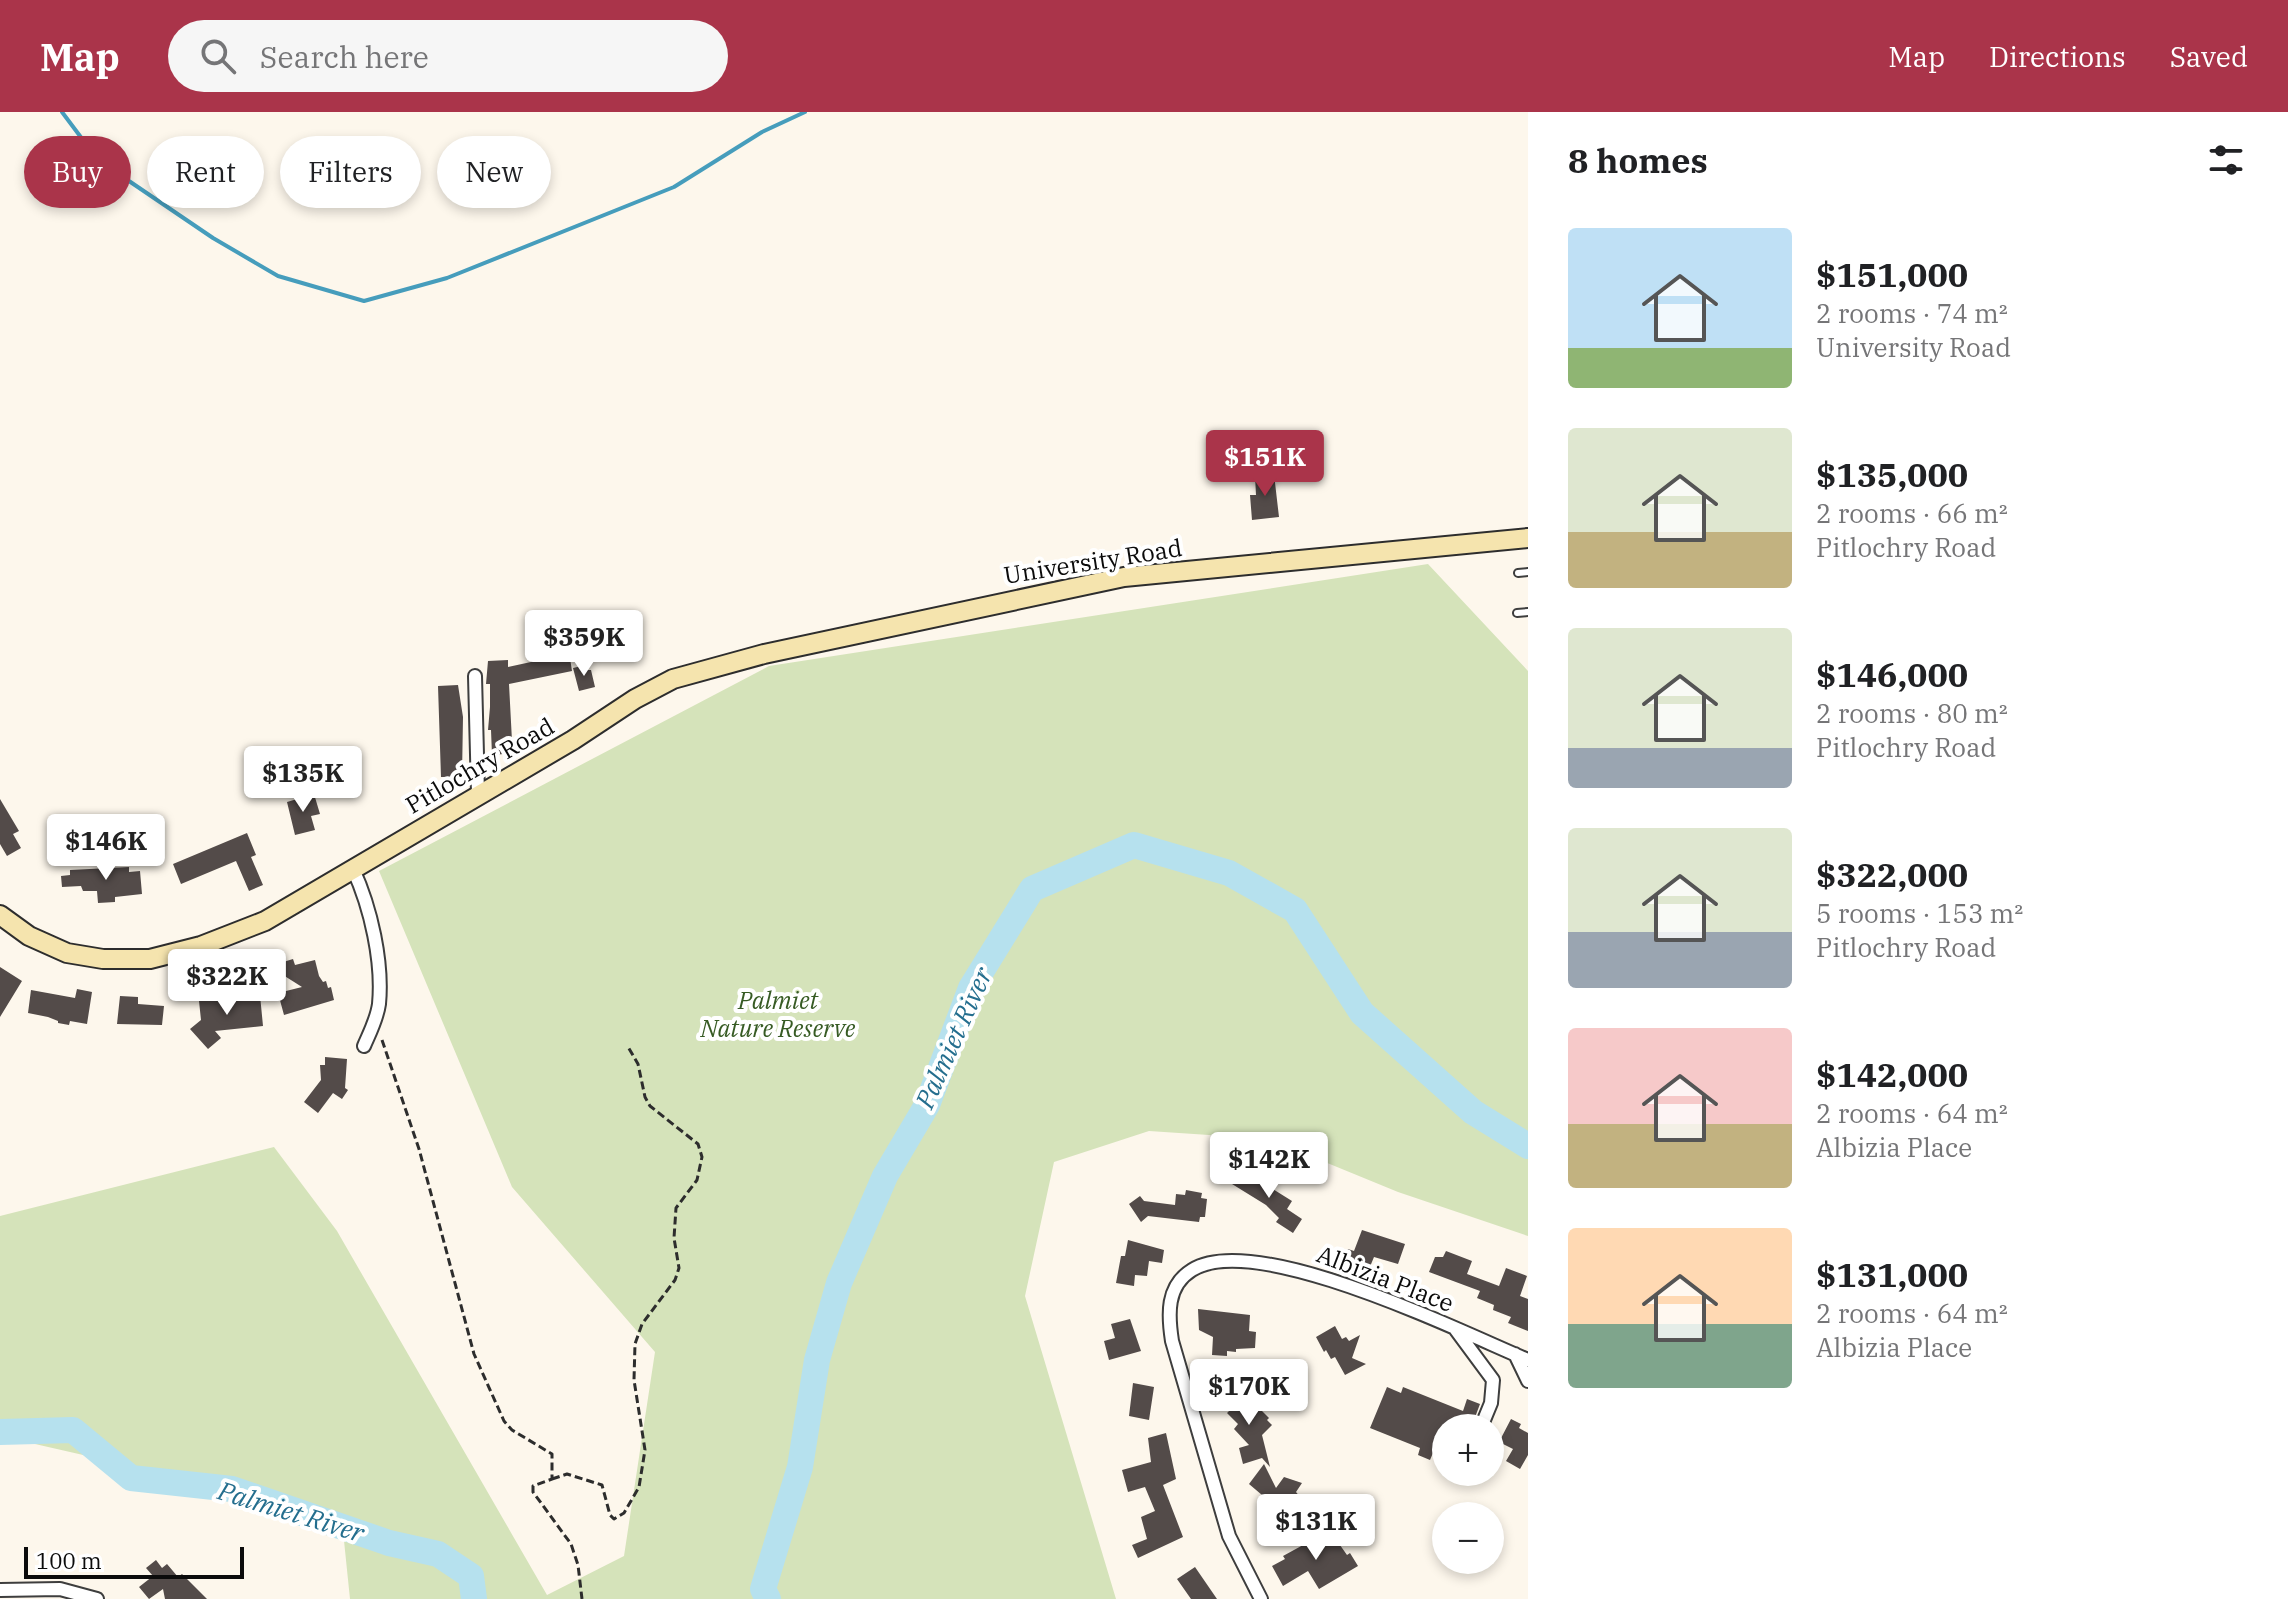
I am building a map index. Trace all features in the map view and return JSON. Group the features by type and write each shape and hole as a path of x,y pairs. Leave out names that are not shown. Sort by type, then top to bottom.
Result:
{"street":[{"name":"University Road","path":"673,679 764,654 1124,577 1528,538"},
{"path":"475,676 478,794"},
{"name":"Pitlochry Road","path":"0,915 29,936 67,953 103,959 150,959 201,946 265,921 673,679"},
{"path":"353,869 367,909 375,948 379,1004 376,1020 364,1046"},
{"name":"Albizia Place","path":"1261,1599 1229,1536 1172,1341 1169,1306 1178,1283 1190,1271 1214,1262 1302,1271 1528,1360"},
{"path":"1456,1330 1493,1380 1486,1414"},
{"path":"1515,1354 1528,1381"},
{"path":"0,1590 60,1589 97,1599"}],"lane":[{"path":"1518,573 1528,572"},
{"path":"1517,613 1528,612"}],"path":[{"path":"376,1020 419,1149 474,1354 504,1421 512,1430 552,1454 552,1479"},
{"path":"582,1599 578,1565 571,1544 533,1492 533,1486 567,1474 602,1485 610,1515 614,1519 624,1513 639,1487 645,1450 634,1380 635,1344 642,1324 675,1280 679,1268 674,1238 676,1208 697,1180 702,1157 698,1144 650,1106 638,1064 627,1045"}],"green space":[{"name":"Palmiet Nature Reserve","path":"1428,564 1528,671 1528,1236 1398,1192 1269,1139 1149,1131 1054,1162 1025,1296 1116,1599 350,1599 343,1531 232,1489 0,1436 0,1216 274,1147 337,1231 547,1595 624,1556 655,1352 512,1187 379,871 769,666"}],"building":[{"path":"1274,474 1279,517 1252,520 1250,495 1256,495 1255,476"},
{"path":"563,655 564,659 570,658 572,671 509,684 512,741 517,740 517,753 492,755 491,730 488,730 490,684 486,684 488,661 508,660 508,667"},
{"path":"586,665 591,670 595,687 579,691 573,668"},
{"path":"458,685 463,717 462,777 441,777 438,686"},
{"path":"314,794 320,814 311,816 315,830 295,835 287,802"},
{"path":"0,799 19,831 13,834 21,848 7,856 0,844"},
{"path":"247,833 256,855 251,857 263,885 249,891 236,861 181,884 173,864"},
{"path":"129,867 129,872 140,871 142,894 115,897 115,902 98,903 97,891 83,891 81,886 62,887 61,876 70,875 70,870"},
{"path":"293,959 295,965 315,960 319,976 323,982 326,981 328,988 331,987 334,1000 284,1015 278,993 302,987 283,975 280,963"},
{"path":"0,967 22,981 0,1017"},
{"path":"77,989 92,992 87,1024 70,1021 69,1025 58,1023 48,1017 28,1013 31,990 75,998"},
{"path":"260,995 263,1026 215,1031 221,1038 208,1049 190,1029 201,1020 199,1001"},
{"path":"120,996 138,997 138,1004 164,1006 162,1025 117,1024"},
{"path":"325,1057 347,1059 345,1088 348,1090 342,1099 333,1093 318,1113 304,1102 321,1080 320,1065 325,1065"},
{"path":"1242,1170 1292,1201 1287,1209 1302,1219 1293,1233 1276,1222 1279,1218 1266,1205 1232,1184"},
{"path":"1186,1190 1202,1193 1201,1198 1207,1199 1205,1217 1200,1217 1199,1222 1148,1216 1141,1222 1129,1204 1140,1196 1144,1201 1175,1205 1176,1194 1185,1195"},
{"path":"1362,1230 1405,1244 1398,1264 1374,1257 1367,1274 1347,1266 1349,1261 1344,1259 1348,1249 1354,1251"},
{"path":"1128,1240 1164,1250 1162,1263 1149,1261 1147,1276 1135,1275 1134,1286 1116,1283 1121,1256 1125,1256"},
{"path":"1446,1251 1472,1261 1467,1274 1499,1286 1506,1268 1527,1276 1520,1296 1528,1299 1528,1331 1508,1323 1511,1317 1493,1310 1494,1305 1477,1298 1480,1291 1429,1272 1435,1257 1443,1257"},
{"path":"1198,1309 1250,1315 1249,1331 1256,1332 1255,1348 1227,1351 1227,1356 1212,1355 1213,1337 1199,1330"},
{"path":"1130,1319 1141,1351 1109,1360 1104,1341 1115,1338 1111,1324"},
{"path":"1335,1326 1342,1339 1346,1337 1349,1341 1360,1335 1352,1358 1366,1364 1345,1375 1335,1357 1331,1359 1326,1350 1324,1352 1316,1337"},
{"path":"1133,1383 1154,1387 1149,1420 1129,1416"},
{"path":"1387,1387 1401,1393 1403,1387 1463,1411 1467,1399 1480,1404 1476,1414 1432,1414 1430,1460 1418,1455 1420,1448 1370,1428"},
{"path":"1233,1392 1241,1400 1246,1395 1269,1418 1267,1420 1272,1425 1262,1435 1270,1467 1262,1458 1243,1464 1239,1448 1249,1445 1234,1429 1238,1424 1227,1413 1230,1410 1222,1402"},
{"path":"1511,1419 1521,1424 1519,1428 1528,1433 1528,1455 1520,1469 1506,1461 1513,1449 1504,1444 1504,1432"},
{"path":"1166,1433 1176,1479 1163,1485 1183,1537 1138,1558 1132,1545 1147,1539 1141,1517 1155,1511 1145,1487 1128,1492 1122,1470 1151,1462 1148,1438"},
{"path":"1264,1464 1276,1488 1284,1477 1302,1483 1296,1492 1301,1498 1285,1520 1289,1526 1278,1542 1260,1529 1275,1506 1249,1484"},
{"path":"1325,1533 1335,1538 1347,1555 1350,1553 1358,1566 1319,1589 1308,1571 1283,1586 1272,1566 1285,1559 1283,1556"},
{"path":"156,1560 162,1568 167,1564 178,1577 182,1574 207,1599 165,1599 163,1589 149,1599 139,1587 153,1576 146,1568"},
{"path":"1195,1567 1217,1599 1191,1599 1177,1579"}],"waterway":[{"path":"62,112 98,160 213,238 278,276 364,301 447,278 674,187 762,132 805,112"},
{"name":"Palmiet River","path":"768,1599 763,1589 800,1467 817,1360 839,1283 885,1176 927,1105 971,988 1032,889 1134,845 1229,873 1295,910 1362,1013 1473,1112 1528,1146"},
{"name":"Palmiet River","path":"0,1432 73,1430 131,1478 232,1489 389,1543 438,1554 471,1576 474,1599"}]}
